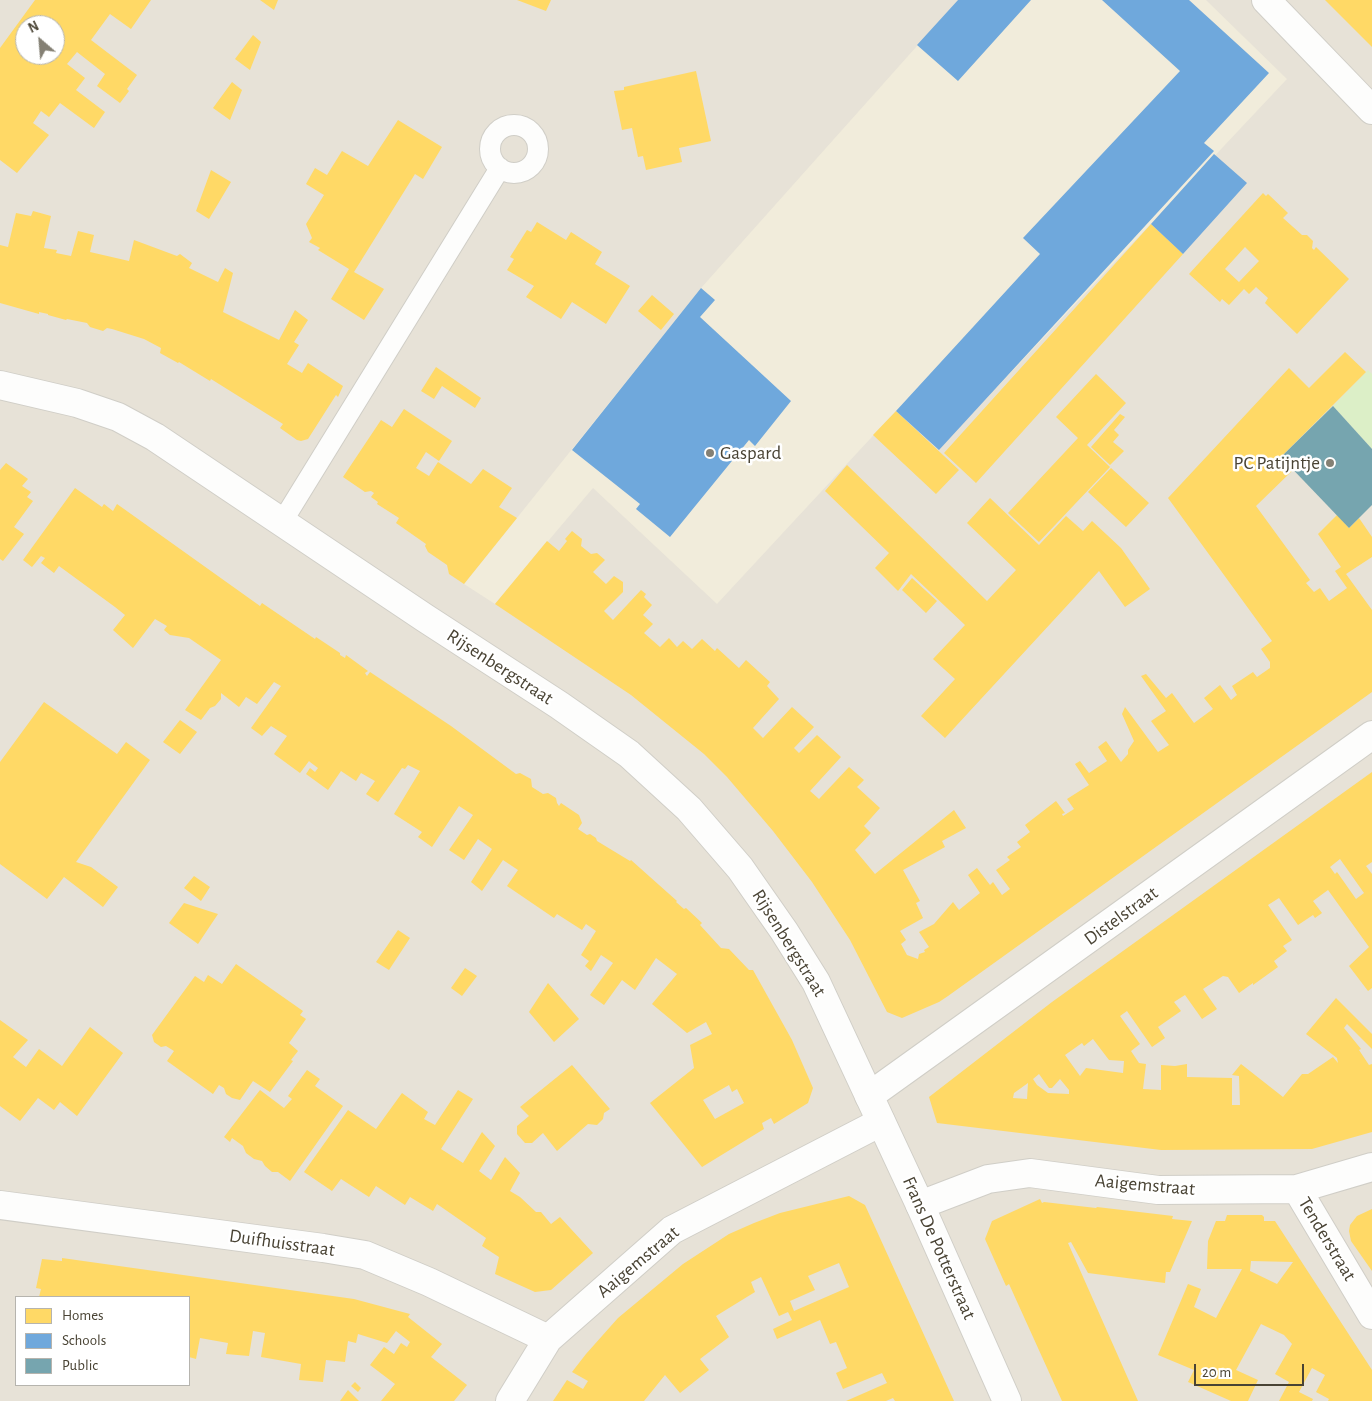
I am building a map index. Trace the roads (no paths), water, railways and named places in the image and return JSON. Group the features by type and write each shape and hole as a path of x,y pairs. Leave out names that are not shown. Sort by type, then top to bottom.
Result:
{"street":[{"path":"1266,0 1372,110"},
{"name":"Rijsenbergstraat","path":"0,384 77,403 118,417 155,437 425,618 559,705 629,754 689,809 740,868 794,945 816,982 870,1096"},
{"name":"Distelstraat","path":"870,1096 1372,735"},
{"name":"Frans De Potterstraat","path":"870,1096 1007,1401"},
{"name":"Aaigemstraat","path":"510,1401 548,1338 672,1230 881,1122"},
{"name":"Aaigemstraat","path":"920,1205 988,1179 1030,1173 1158,1190 1297,1189 1372,1167"},
{"name":"Tenderstraat","path":"1297,1189 1372,1315"},
{"name":"Duifhuisstraat","path":"0,1205 313,1246 365,1255 429,1282 548,1338"}],"lane":[{"path":"282,522 500,168"}],"place":[{"name":"Gaspard","path":"710,453"},
{"name":"PC Patijntje","path":"1330,463"}]}
